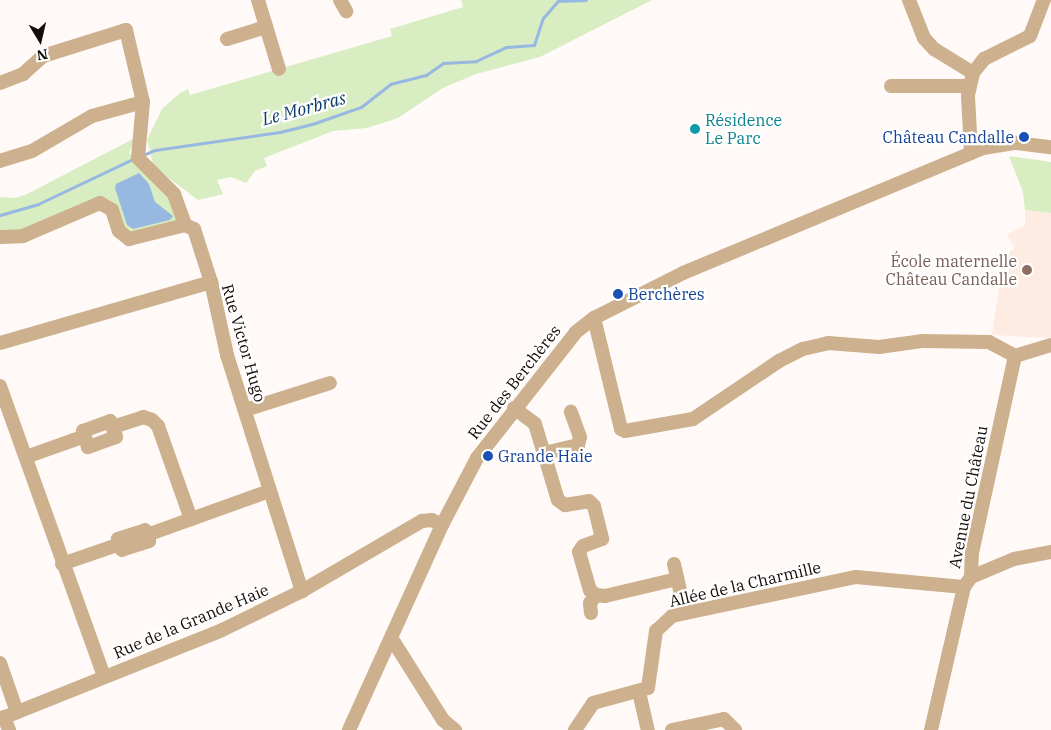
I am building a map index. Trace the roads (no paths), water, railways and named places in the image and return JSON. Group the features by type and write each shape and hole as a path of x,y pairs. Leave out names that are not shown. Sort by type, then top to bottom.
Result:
{"street":[{"path":"258,0 279,69"},
{"path":"909,0 924,38 934,49 973,73"},
{"path":"971,153 968,86 973,73 984,59 1027,39 1036,26 1044,0"},
{"path":"0,82 23,74 43,56 124,24 143,102 137,149 142,165 174,194 186,225 196,231 211,282"},
{"path":"227,39 266,27"},
{"path":"891,86 968,86"},
{"path":"0,161 32,151 92,116 143,102"},
{"name":"Rue des Berchères","path":"350,730 442,525 477,458 514,408 576,332 683,273 971,153 990,146 1016,143 1051,147"},
{"path":"0,238 23,236 95,203 109,207 119,231 129,239 186,225"},
{"name":"Rue Victor Hugo","path":"0,343 211,282 227,354 302,591"},
{"path":"595,323 621,429 625,431 693,418 779,361 803,349 828,343 879,347 922,341 989,342 1015,356 1051,345"},
{"name":"Avenue du Château","path":"931,730 968,582 972,553 1015,356"},
{"path":"245,410 330,383"},
{"path":"0,386 62,564 104,676"},
{"path":"514,408 535,424 558,500 565,505 589,501 594,506 602,539 583,546 579,552 590,590 596,595 605,596 677,578"},
{"path":"544,453 578,446 580,437 571,412"},
{"path":"26,457 84,436 88,447 116,437 112,427 143,417 152,420 158,426 191,519"},
{"path":"62,564 120,544 122,550 148,541 146,535 269,491"},
{"name":"Rue de la Grande Haie","path":"8,719 104,676 222,630 302,591 422,521 432,520 442,525"},
{"name":"Allée de la Charmille","path":"639,692 648,688 651,680 656,631 672,616 856,577 968,582 1014,559 1051,552"},
{"path":"674,564 685,612"},
{"path":"592,613 590,603 596,595"},
{"path":"392,639 443,720 455,730"},
{"path":"0,663 8,719"},
{"path":"575,730 593,704 639,692 648,730"},
{"path":"672,730 724,719 735,730"}],"water":[{"path":"139,173 149,184 155,202 173,216 170,220 133,229 127,225 115,188 116,184"}],"waterway":[{"name":"Le Morbras","path":"143,155 155,150 280,132 315,123 361,107 390,84 426,75 443,63 476,61 506,47 534,45 543,18 558,1 586,0"},
{"name":"Le Morbras","path":"0,215 38,204 135,158"}],"place":[{"name":"Résidence Le Parc","path":"695,129"},
{"name":"Château Candalle","path":"1024,137"},
{"name":"École maternelle Château Candalle","path":"1027,270"},
{"name":"Berchères","path":"618,294"},
{"name":"Grande Haie","path":"488,456"}]}
